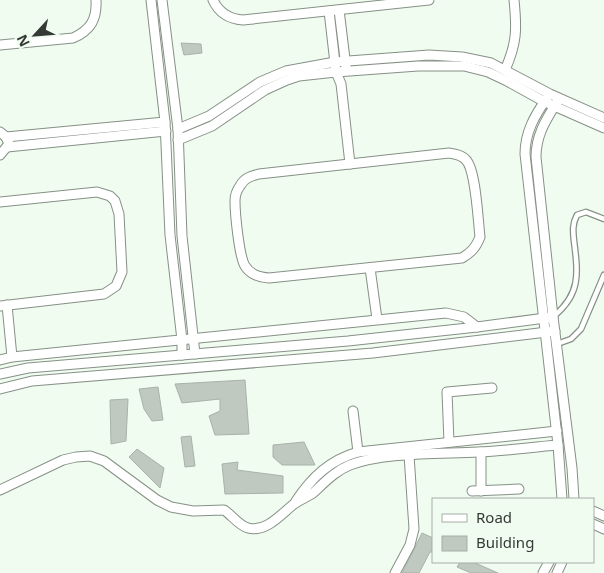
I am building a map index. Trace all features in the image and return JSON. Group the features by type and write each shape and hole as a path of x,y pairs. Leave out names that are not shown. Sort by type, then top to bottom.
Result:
{"street":[{"path":"0,45 73,38 86,31 95,17 96,0"},
{"path":"151,0 165,127 170,235 182,355"},
{"path":"162,0 178,129 184,260 195,338 195,354"},
{"path":"213,0 221,12 227,16 243,20 429,0"},
{"path":"505,70 516,38 517,27 514,0"},
{"path":"339,10 345,61"},
{"path":"329,11 339,68 350,164"},
{"path":"178,140 223,119 264,90 276,84 299,76 339,68 345,61 410,56 447,55 476,60 505,70 547,98 554,106 604,128"},
{"path":"178,129 210,116 260,82 300,67 464,66 498,76 547,98 560,98 604,118"},
{"path":"161,85 172,84"},
{"path":"547,98 528,133 526,158 564,498"},
{"path":"560,98 544,123 540,133 536,157 574,498"},
{"path":"3,135 165,127"},
{"path":"7,147 165,127"},
{"path":"0,155 7,147 8,140 3,135"},
{"path":"449,153 467,160 472,169 480,237 476,246 470,253 456,259 269,278 259,277 251,272 244,265 235,201 236,192 241,184 248,178 259,174 350,164 449,153"},
{"path":"526,158 536,157"},
{"path":"168,170 179,170"},
{"path":"0,202 97,192 110,196 115,201 119,214 122,272 116,286 110,291 96,296 3,305 12,357"},
{"path":"370,268 377,319"},
{"path":"0,360 12,357 446,313 464,317 477,327"},
{"path":"0,374 28,368 348,341 553,317"},
{"path":"0,389 32,381 373,353 555,332"},
{"path":"449,442 447,392 492,388"},
{"path":"353,411 358,452"},
{"path":"294,504 306,486 327,466 347,455 358,452 557,431"},
{"path":"0,490 63,460 90,456 104,461 157,500 171,507 193,511 224,510 247,528 260,528 312,494 337,472 348,466 370,459 558,445"},
{"path":"482,452 477,491 519,489"},
{"path":"395,573 410,545 414,529 409,455"}],"lane":[{"path":"553,317 569,300 577,279 573,228 577,215 586,212 604,219"},
{"path":"557,344 571,339 581,329 604,275"}],"building":[{"path":"181,43 201,44 202,53 184,55"},
{"path":"245,380 249,434 215,435 209,416 220,411 220,399 182,403 175,384"},
{"path":"158,387 163,420 152,421 144,409 139,389"},
{"path":"128,399 126,441 111,444 110,400"},
{"path":"191,436 195,466 185,467 181,437"},
{"path":"304,442 315,465 282,465 273,457 273,445"},
{"path":"137,449 164,468 160,488 129,457"},
{"path":"238,462 237,470 283,476 283,493 225,494 222,464"},
{"path":"422,533 432,538 432,552 430,552 419,573 402,573"},
{"path":"459,563 475,563 498,573 471,573 457,567"}]}
